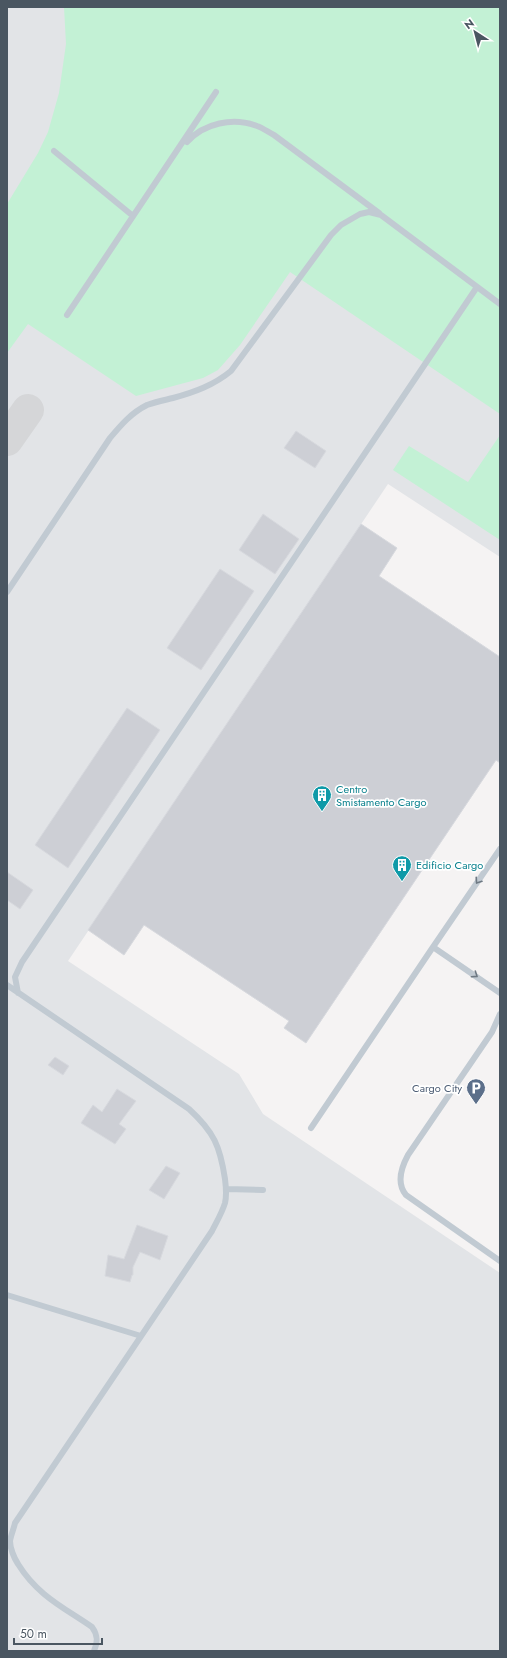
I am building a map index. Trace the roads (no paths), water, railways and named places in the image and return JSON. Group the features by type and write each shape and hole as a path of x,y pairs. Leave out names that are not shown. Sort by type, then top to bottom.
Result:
{"lane":[{"path":"67,314 216,92"},
{"path":"174,155 194,134 210,126 225,122 240,122 257,126 274,135 500,304"},
{"path":"54,151 133,216"},
{"path":"7,592 110,438 122,424 131,415 147,405 198,390 219,381 232,371 331,235 341,225 355,216 369,212 381,215"},
{"path":"18,993 15,977 22,962 477,287"},
{"path":"311,1128 500,849"},
{"path":"433,948 500,993"},
{"path":"7,985 189,1109 201,1120 218,1145 223,1162 227,1189 225,1204 212,1231 15,1523 10,1541 16,1561 32,1584 41,1593 92,1627 96,1632 97,1639 94,1651"},
{"path":"500,1014 492,1032 405,1162 400,1176 400,1184 402,1190 413,1201 500,1261"},
{"path":"227,1189 263,1190"},
{"path":"7,1295 141,1336"}],"place":[{"name":"Centro Smistamento Cargo","path":"322,812"},
{"name":"Edificio Cargo","path":"402,882"},
{"name":"Cargo City","path":"476,1105"}]}
